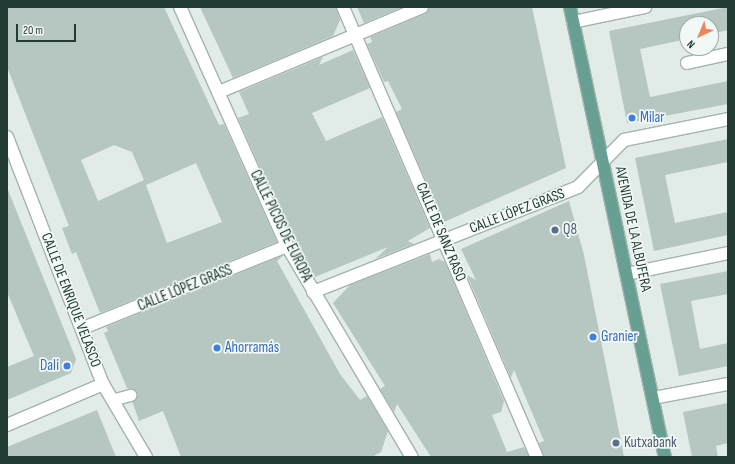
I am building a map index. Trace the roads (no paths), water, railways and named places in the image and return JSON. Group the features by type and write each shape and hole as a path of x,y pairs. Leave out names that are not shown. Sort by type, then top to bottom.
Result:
{"main road":[{"name":"AVENIDA DE LA ALBUFERA","path":"570,7 665,457"}],"street":[{"name":"CALLE PICOS DE EUROPA","path":"180,7 287,246 412,457"},
{"name":"CALLE DE SANZ RASO","path":"343,7 445,239 537,457"},
{"path":"219,92 422,7"},
{"path":"573,22 646,7"},
{"path":"687,63 728,54"},
{"name":"CALLE LÓPEZ GRASS","path":"313,292 578,187 624,140 728,120"},
{"name":"CALLE DE ENRIQUE VELASCO","path":"7,137 103,384 115,399 146,457"},
{"name":"CALLE LÓPEZ GRASS","path":"82,328 287,246"},
{"path":"627,274 728,253"},
{"path":"7,425 103,384"},
{"path":"653,398 728,384"}],"lane":[{"path":"115,399 130,395"}],"place":[{"name":"Milar","path":"632,118"},
{"name":"Q8","path":"555,230"},
{"name":"Granier","path":"593,337"},
{"name":"Ahorramás","path":"217,348"},
{"name":"Dali","path":"67,366"},
{"name":"Kutxabank","path":"616,443"}]}
